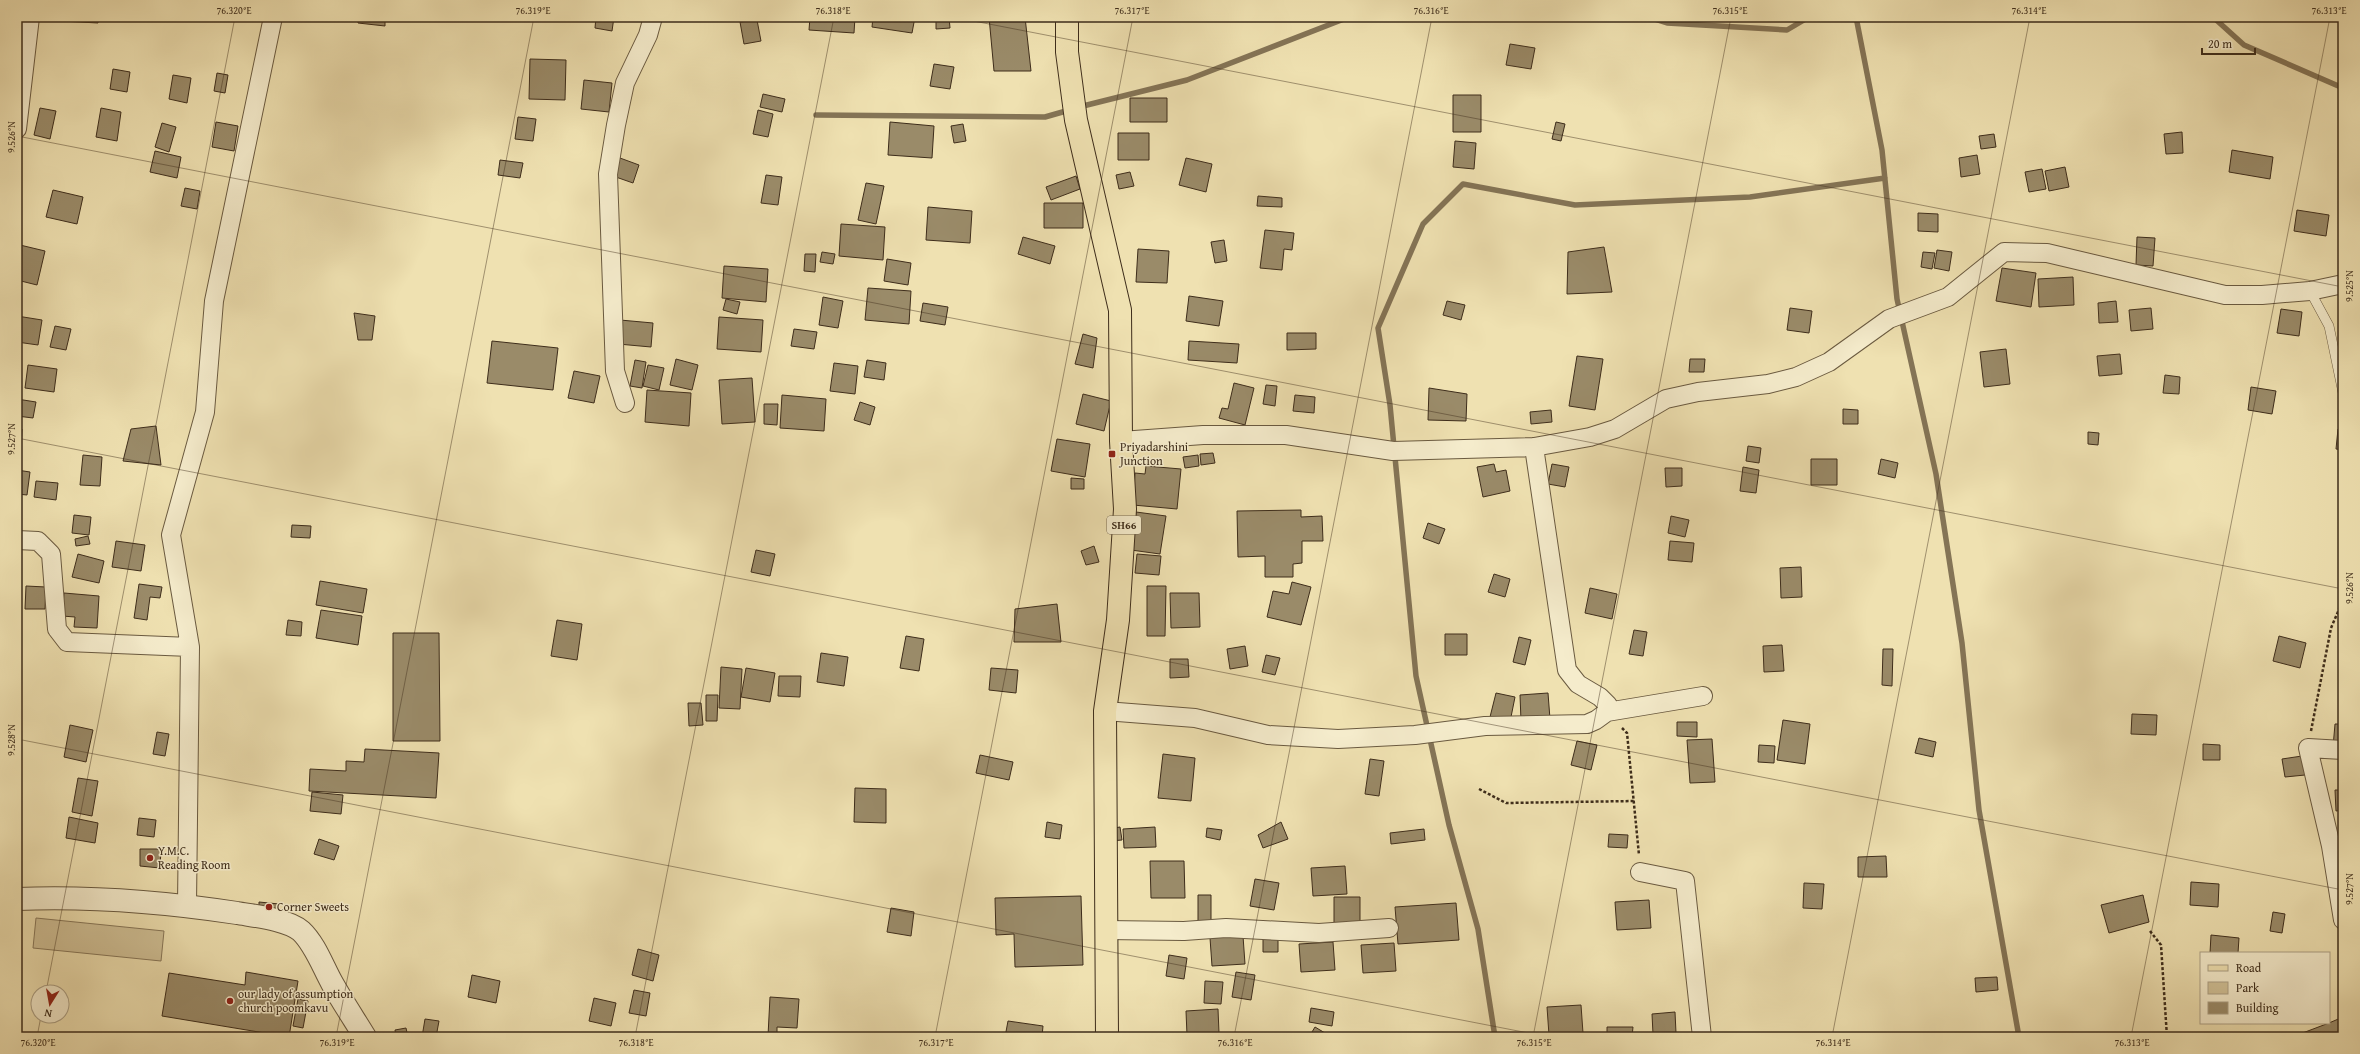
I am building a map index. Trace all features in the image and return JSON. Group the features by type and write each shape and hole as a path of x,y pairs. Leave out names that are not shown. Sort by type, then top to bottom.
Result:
{"main road":[{"name":"SH66","path":"1067,17 1068,52 1076,120 1120,310 1121,441 1125,509 1118,620 1105,711 1107,1037"}],"street":[{"path":"17,128 30,17"},
{"path":"187,905 190,647 171,535 206,412 214,301 273,17"},
{"path":"625,403 615,371 608,174 625,82 648,35 654,17"},
{"path":"1121,441 1203,435 1286,435 1394,451 1534,447 1590,437 1615,429 1666,398 1768,384 1796,377 1829,362 1889,319 1948,297 2004,252 2028,251 2047,253 2225,295 2262,295 2310,291 2343,284"},
{"path":"1534,447 1567,670 1578,684 1600,697 1608,705 1607,712"},
{"path":"17,540 38,541 51,554 57,629 67,642 190,647"},
{"path":"1105,711 1195,718 1268,735 1338,739 1415,735 1486,726 1587,724 1596,720 1607,712 1703,696"},
{"path":"2343,750 2308,748 2331,846 2341,900 2343,920"},
{"path":"1640,872 1685,881 1702,1037"},
{"path":"17,899 74,897 187,905 271,918 300,930 310,944 340,998 365,1037"},
{"path":"1106,930 1184,931 1226,928 1319,933 1389,928"}],"lane":[{"path":"2310,291 2329,326 2343,393"}],"path":[{"path":"2308,748 2331,628 2343,600"},
{"path":"1607,712 1627,733 1640,872"},
{"path":"1479,789 1506,803 1634,801"},
{"path":"2150,932 2161,945 2167,1037"}],"green space":[{"path":"36,918 164,931 161,961 33,948"}],"building":[{"path":"62,17 98,17 98,23 62,21"},
{"path":"358,17 385,17 385,26 358,23"},
{"path":"596,17 614,17 612,31 595,28"},
{"path":"810,17 855,17 854,33 809,30"},
{"path":"873,17 915,17 912,33 872,27"},
{"path":"936,17 949,17 950,28 936,29"},
{"path":"989,17 1025,17 1031,71 994,71"},
{"path":"757,20 761,41 744,44 740,22"},
{"path":"1510,44 1535,48 1531,69 1506,65"},
{"path":"530,59 566,60 565,100 529,99"},
{"path":"934,64 954,67 950,89 930,86"},
{"path":"113,69 130,72 127,92 110,89"},
{"path":"217,73 228,75 225,93 214,91"},
{"path":"173,75 191,78 187,103 169,99"},
{"path":"584,80 612,83 609,112 581,109"},
{"path":"763,94 785,99 782,112 760,107"},
{"path":"1453,95 1481,95 1481,132 1453,132"},
{"path":"1130,98 1167,98 1167,122 1130,122"},
{"path":"40,108 56,111 50,139 34,135"},
{"path":"101,108 121,112 117,141 96,137"},
{"path":"758,110 773,114 768,137 753,134"},
{"path":"518,117 536,119 533,141 515,139"},
{"path":"216,122 238,126 234,151 212,147"},
{"path":"890,122 934,126 932,158 888,155"},
{"path":"1556,122 1565,124 1561,141 1552,139"},
{"path":"162,123 176,127 169,152 155,147"},
{"path":"963,124 966,141 954,143 951,126"},
{"path":"2182,132 2183,153 2166,154 2164,134"},
{"path":"1118,133 1149,133 1149,160 1118,160"},
{"path":"1994,134 1996,147 1981,149 1979,136"},
{"path":"1455,141 1476,143 1474,169 1453,167"},
{"path":"2232,150 2273,157 2270,179 2229,172"},
{"path":"155,151 181,157 177,178 150,172"},
{"path":"1977,155 1980,174 1961,177 1959,158"},
{"path":"620,158 639,165 633,183 613,176"},
{"path":"1186,158 1212,164 1206,192 1179,185"},
{"path":"500,160 523,163 520,178 498,175"},
{"path":"2065,167 2069,187 2049,191 2045,171"},
{"path":"2042,169 2046,189 2029,192 2025,172"},
{"path":"1130,172 1134,186 1119,189 1116,175"},
{"path":"766,175 782,177 778,205 761,203"},
{"path":"1076,176 1080,189 1051,200 1046,187"},
{"path":"866,183 884,186 876,224 858,220"},
{"path":"185,188 200,191 197,209 181,206"},
{"path":"53,190 83,197 77,224 46,217"},
{"path":"1258,196 1282,198 1282,207 1257,206"},
{"path":"1044,203 1083,203 1083,228 1044,228"},
{"path":"928,207 972,211 970,243 926,240"},
{"path":"2297,210 2329,215 2326,236 2294,231"},
{"path":"1918,213 1938,214 1938,232 1918,231"},
{"path":"841,224 885,227 883,260 839,256"},
{"path":"1265,230 1294,233 1292,250 1284,249 1282,270 1260,268"},
{"path":"1023,237 1055,246 1050,264 1018,254"},
{"path":"2137,237 2155,238 2153,266 2136,265"},
{"path":"1224,240 1227,261 1215,263 1211,242"},
{"path":"20,245 45,251 37,285 17,280 17,257"},
{"path":"1604,247 1612,292 1567,294 1568,252"},
{"path":"1138,249 1169,251 1167,283 1136,282"},
{"path":"1937,250 1952,252 1949,271 1934,268"},
{"path":"822,252 835,254 833,264 820,262"},
{"path":"1923,252 1935,253 1932,269 1921,267"},
{"path":"805,254 816,254 815,272 804,271"},
{"path":"887,259 911,263 908,285 884,281"},
{"path":"724,266 768,269 766,302 722,298"},
{"path":"2002,268 2036,273 2031,307 1996,301"},
{"path":"2073,277 2074,305 2039,307 2038,279"},
{"path":"868,288 911,291 909,324 865,320"},
{"path":"1189,296 1223,301 1219,326 1186,321"},
{"path":"823,297 843,301 838,328 819,325"},
{"path":"726,299 740,302 737,314 723,310"},
{"path":"1447,301 1465,305 1461,320 1443,315"},
{"path":"2116,301 2118,322 2099,323 2098,303"},
{"path":"923,303 948,307 945,325 920,321"},
{"path":"1790,308 1812,311 1809,333 1787,330"},
{"path":"2151,308 2153,329 2131,331 2129,310"},
{"path":"2281,309 2302,312 2299,336 2277,333"},
{"path":"354,313 375,316 372,340 358,340"},
{"path":"17,316 42,320 38,345 17,342"},
{"path":"719,317 763,320 761,352 717,349"},
{"path":"620,320 653,323 651,347 618,344"},
{"path":"55,326 71,329 66,350 50,347"},
{"path":"794,329 817,332 814,349 791,346"},
{"path":"1287,333 1316,333 1316,349 1287,350"},
{"path":"1083,334 1097,338 1093,368 1075,364"},
{"path":"492,341 558,348 553,390 487,383"},
{"path":"1189,341 1239,344 1237,363 1188,360"},
{"path":"2006,349 2010,384 1984,387 1980,352"},
{"path":"2120,354 2122,374 2099,376 2097,356"},
{"path":"1577,356 1603,359 1595,410 1569,406"},
{"path":"676,359 698,365 692,390 670,385"},
{"path":"1690,359 1705,359 1704,372 1689,372"},
{"path":"635,360 646,362 642,388 630,386"},
{"path":"867,360 886,363 884,380 864,377"},
{"path":"834,363 858,366 855,394 830,391"},
{"path":"28,365 57,369 54,392 25,388"},
{"path":"648,365 664,368 659,390 643,386"},
{"path":"574,371 600,376 594,403 568,398"},
{"path":"2165,375 2180,377 2179,394 2163,393"},
{"path":"752,378 755,422 722,424 719,380"},
{"path":"1234,383 1254,388 1245,425 1219,418 1222,408 1228,409"},
{"path":"1266,385 1277,386 1275,406 1263,404"},
{"path":"2251,387 2276,391 2272,414 2248,410"},
{"path":"1429,388 1467,394 1466,421 1428,420"},
{"path":"647,390 691,393 689,426 645,422"},
{"path":"1083,394 1111,401 1104,431 1076,424"},
{"path":"782,395 826,399 824,431 780,428"},
{"path":"1295,395 1315,397 1314,413 1293,411"},
{"path":"17,399 36,402 33,418 17,416"},
{"path":"860,402 875,407 870,425 854,420"},
{"path":"764,404 778,404 777,425 764,424"},
{"path":"1843,409 1858,410 1858,424 1843,424"},
{"path":"1551,410 1552,422 1531,424 1530,412"},
{"path":"156,426 161,465 123,461 131,429"},
{"path":"17,428 22,429 21,450 17,449"},
{"path":"2338,429 2343,430 2343,450 2336,449"},
{"path":"2088,432 2099,433 2098,445 2088,444"},
{"path":"1057,439 1090,444 1085,477 1051,471"},
{"path":"1748,446 1761,448 1759,463 1746,461"},
{"path":"1213,453 1215,463 1201,465 1200,454"},
{"path":"83,455 102,457 100,486 80,485"},
{"path":"1198,455 1199,466 1185,468 1183,457"},
{"path":"1811,459 1837,459 1837,485 1811,485"},
{"path":"1881,459 1898,463 1895,478 1878,474"},
{"path":"1494,464 1496,472 1506,470 1510,491 1483,497 1477,467"},
{"path":"1552,464 1569,467 1565,487 1548,484"},
{"path":"1146,466 1181,469 1177,509 1133,505 1135,473 1145,474"},
{"path":"1743,467 1759,470 1756,493 1740,491"},
{"path":"1665,468 1682,468 1682,486 1666,487"},
{"path":"17,470 30,472 27,495 17,494"},
{"path":"1071,478 1084,479 1084,489 1071,489"},
{"path":"36,481 58,483 56,500 34,497"},
{"path":"1301,510 1301,517 1322,516 1323,541 1302,541 1302,563 1293,564 1293,577 1265,577 1265,556 1238,557 1237,511"},
{"path":"1136,512 1166,516 1160,554 1131,550"},
{"path":"74,515 91,517 89,535 72,533"},
{"path":"1671,516 1689,520 1685,537 1668,533"},
{"path":"1428,523 1445,529 1439,544 1423,538"},
{"path":"292,525 311,526 310,538 291,537"},
{"path":"88,536 90,544 76,546 75,539"},
{"path":"116,541 145,545 141,571 112,567"},
{"path":"1670,541 1694,543 1692,562 1668,560"},
{"path":"1094,546 1099,562 1086,565 1081,551"},
{"path":"756,550 775,554 770,576 751,572"},
{"path":"78,554 104,561 99,583 72,577"},
{"path":"1137,554 1161,556 1159,575 1135,573"},
{"path":"1801,567 1802,597 1781,598 1780,568"},
{"path":"1494,574 1510,579 1505,597 1488,592"},
{"path":"320,581 367,589 363,613 316,605"},
{"path":"1292,582 1311,587 1301,625 1267,617 1273,591 1289,594"},
{"path":"139,584 162,587 160,598 150,597 147,620 134,618"},
{"path":"26,586 46,587 45,609 25,609"},
{"path":"1147,586 1166,586 1165,636 1147,636"},
{"path":"1590,588 1617,594 1612,619 1585,613"},
{"path":"64,593 99,596 97,628 74,627 75,617 62,616"},
{"path":"1170,593 1199,593 1200,627 1171,628"},
{"path":"1057,604 1061,642 1014,642 1015,609"},
{"path":"321,610 362,616 358,645 316,638"},
{"path":"288,620 302,622 301,636 286,635"},
{"path":"557,620 582,624 577,660 551,656"},
{"path":"1634,630 1647,632 1643,656 1629,654"},
{"path":"393,633 439,633 440,741 393,741"},
{"path":"1445,634 1467,634 1467,655 1445,655"},
{"path":"906,636 924,639 919,671 900,668"},
{"path":"2279,636 2306,643 2300,668 2273,661"},
{"path":"1519,637 1531,640 1525,665 1513,662"},
{"path":"1782,645 1784,671 1764,672 1763,646"},
{"path":"1245,646 1248,666 1230,669 1227,649"},
{"path":"1883,649 1893,649 1892,686 1882,685"},
{"path":"821,653 848,657 844,686 817,682"},
{"path":"1266,655 1280,658 1275,675 1262,672"},
{"path":"1170,659 1188,659 1189,677 1170,678"},
{"path":"721,667 742,669 740,709 719,708"},
{"path":"746,668 775,673 770,702 741,697"},
{"path":"991,668 1018,670 1016,693 989,690"},
{"path":"779,676 801,676 800,697 778,696"},
{"path":"1496,693 1515,697 1510,722 1490,717"},
{"path":"1548,693 1550,719 1521,721 1520,695"},
{"path":"706,695 718,695 717,721 706,721"},
{"path":"688,703 701,703 703,725 689,726"},
{"path":"2132,714 2157,715 2156,735 2131,734"},
{"path":"1783,720 1810,724 1805,764 1777,760"},
{"path":"1677,722 1697,722 1697,737 1677,736"},
{"path":"2335,724 2343,724 2343,748 2333,747"},
{"path":"70,725 93,730 86,762 64,757"},
{"path":"157,732 169,734 165,756 153,754"},
{"path":"1919,738 1936,742 1933,757 1915,753"},
{"path":"1712,739 1715,782 1690,783 1687,740"},
{"path":"1577,741 1597,745 1591,770 1571,765"},
{"path":"2203,744 2220,745 2220,760 2203,760"},
{"path":"1759,745 1775,746 1774,763 1758,762"},
{"path":"365,749 439,753 436,798 309,791 310,769 346,771 346,761 364,762"},
{"path":"1163,754 1195,758 1191,801 1158,798"},
{"path":"980,755 1013,762 1009,780 976,773"},
{"path":"2302,756 2305,775 2285,777 2282,759"},
{"path":"1370,759 1384,761 1379,796 1365,794"},
{"path":"78,778 98,781 92,816 72,812"},
{"path":"855,788 886,789 886,823 854,822"},
{"path":"2335,790 2343,790 2343,810 2336,811"},
{"path":"312,792 343,795 341,814 310,811"},
{"path":"69,817 98,823 95,843 66,838"},
{"path":"139,818 156,820 154,837 137,835"},
{"path":"1047,822 1062,825 1060,839 1045,837"},
{"path":"1281,822 1288,839 1263,848 1258,835"},
{"path":"1120,827 1122,840 1110,841 1108,829"},
{"path":"1155,827 1156,847 1124,848 1123,829"},
{"path":"1207,828 1222,830 1220,840 1206,837"},
{"path":"1424,829 1425,840 1391,844 1390,833"},
{"path":"1609,834 1628,835 1627,848 1608,847"},
{"path":"319,839 339,846 334,860 314,854"},
{"name":"Y.M.C. Reading Room","path":"140,849 161,849 160,868 140,866"},
{"path":"1886,856 1887,877 1858,877 1858,857"},
{"path":"1150,861 1184,861 1185,898 1151,898"},
{"path":"1345,866 1347,894 1313,896 1311,868"},
{"path":"1255,879 1279,883 1274,910 1250,906"},
{"path":"2191,882 2219,884 2218,907 2190,905"},
{"path":"1804,883 1824,884 1822,909 1803,908"},
{"path":"1198,895 1211,895 1211,923 1198,923"},
{"path":"2143,895 2149,922 2109,933 2101,905"},
{"path":"1081,896 1083,965 1015,967 1014,934 996,935 995,898"},
{"path":"1334,897 1360,897 1360,922 1334,923"},
{"path":"1649,900 1651,928 1617,930 1615,902"},
{"name":"Corner Sweets","path":"259,902 279,904 278,912 259,910"},
{"path":"1456,903 1459,940 1398,944 1395,907"},
{"path":"891,908 914,912 911,936 887,932"},
{"path":"2273,912 2285,914 2282,933 2270,931"},
{"path":"2211,935 2239,938 2238,952 2210,952"},
{"path":"1243,936 1245,964 1212,966 1210,938"},
{"path":"1263,936 1278,936 1278,952 1263,952"},
{"path":"1333,942 1335,970 1301,972 1299,944"},
{"path":"1394,943 1396,971 1363,973 1361,945"},
{"path":"638,949 659,955 653,981 632,975"},
{"path":"1169,955 1187,958 1184,979 1166,976"},
{"name":"our lady of assumption church poomkavu","path":"246,972 298,981 289,1037 162,1016 169,973 245,985"},
{"path":"1236,972 1255,975 1251,1000 1232,997"},
{"path":"472,975 500,981 496,1003 468,997"},
{"path":"1997,977 1998,990 1976,992 1975,978"},
{"path":"1205,981 1223,982 1221,1004 1204,1003"},
{"path":"634,990 650,993 646,1016 629,1013"},
{"path":"770,997 799,999 797,1028 777,1027 777,1037 768,1036"},
{"path":"594,998 616,1003 611,1026 589,1021"},
{"path":"298,999 308,1001 303,1028 293,1026"},
{"path":"1581,1005 1583,1033 1549,1035 1547,1007"},
{"path":"1311,1008 1334,1012 1332,1026 1309,1022"},
{"path":"1218,1009 1219,1033 1187,1035 1186,1011"},
{"path":"1675,1012 1676,1033 1653,1034 1652,1014"},
{"path":"2343,1017 2341,1037 2292,1037 2330,1024 2330,1023"},
{"path":"425,1019 439,1021 436,1037 422,1037"},
{"path":"1008,1021 1043,1026 1042,1037 1005,1037"},
{"path":"1315,1027 1325,1033 1323,1037 1309,1037"},
{"path":"1607,1027 1633,1027 1632,1037 1607,1037"},
{"path":"406,1028 408,1037 396,1037 395,1030"}],"waterway":[{"path":"1083,106 1187,80 1349,17"},
{"path":"1648,17 1667,23 1787,30 1809,17"},
{"path":"1856,17 1882,150 1897,299 1936,474 1962,643 1979,810 2019,1037"},
{"path":"2213,17 2244,45 2343,88"},
{"path":"816,115 1045,117 1066,111"},
{"path":"1495,1037 1478,929 1449,825 1416,676 1390,405 1378,328 1423,224 1463,184 1575,205 1750,197 1885,178"}],"place":[{"name":"Priyadarshini Junction","path":"1112,454"},
{"name":"Y.M.C. Reading Room","path":"150,858"},
{"name":"Corner Sweets","path":"269,907"},
{"name":"our lady of assumption church poomkavu","path":"230,1001"}]}
